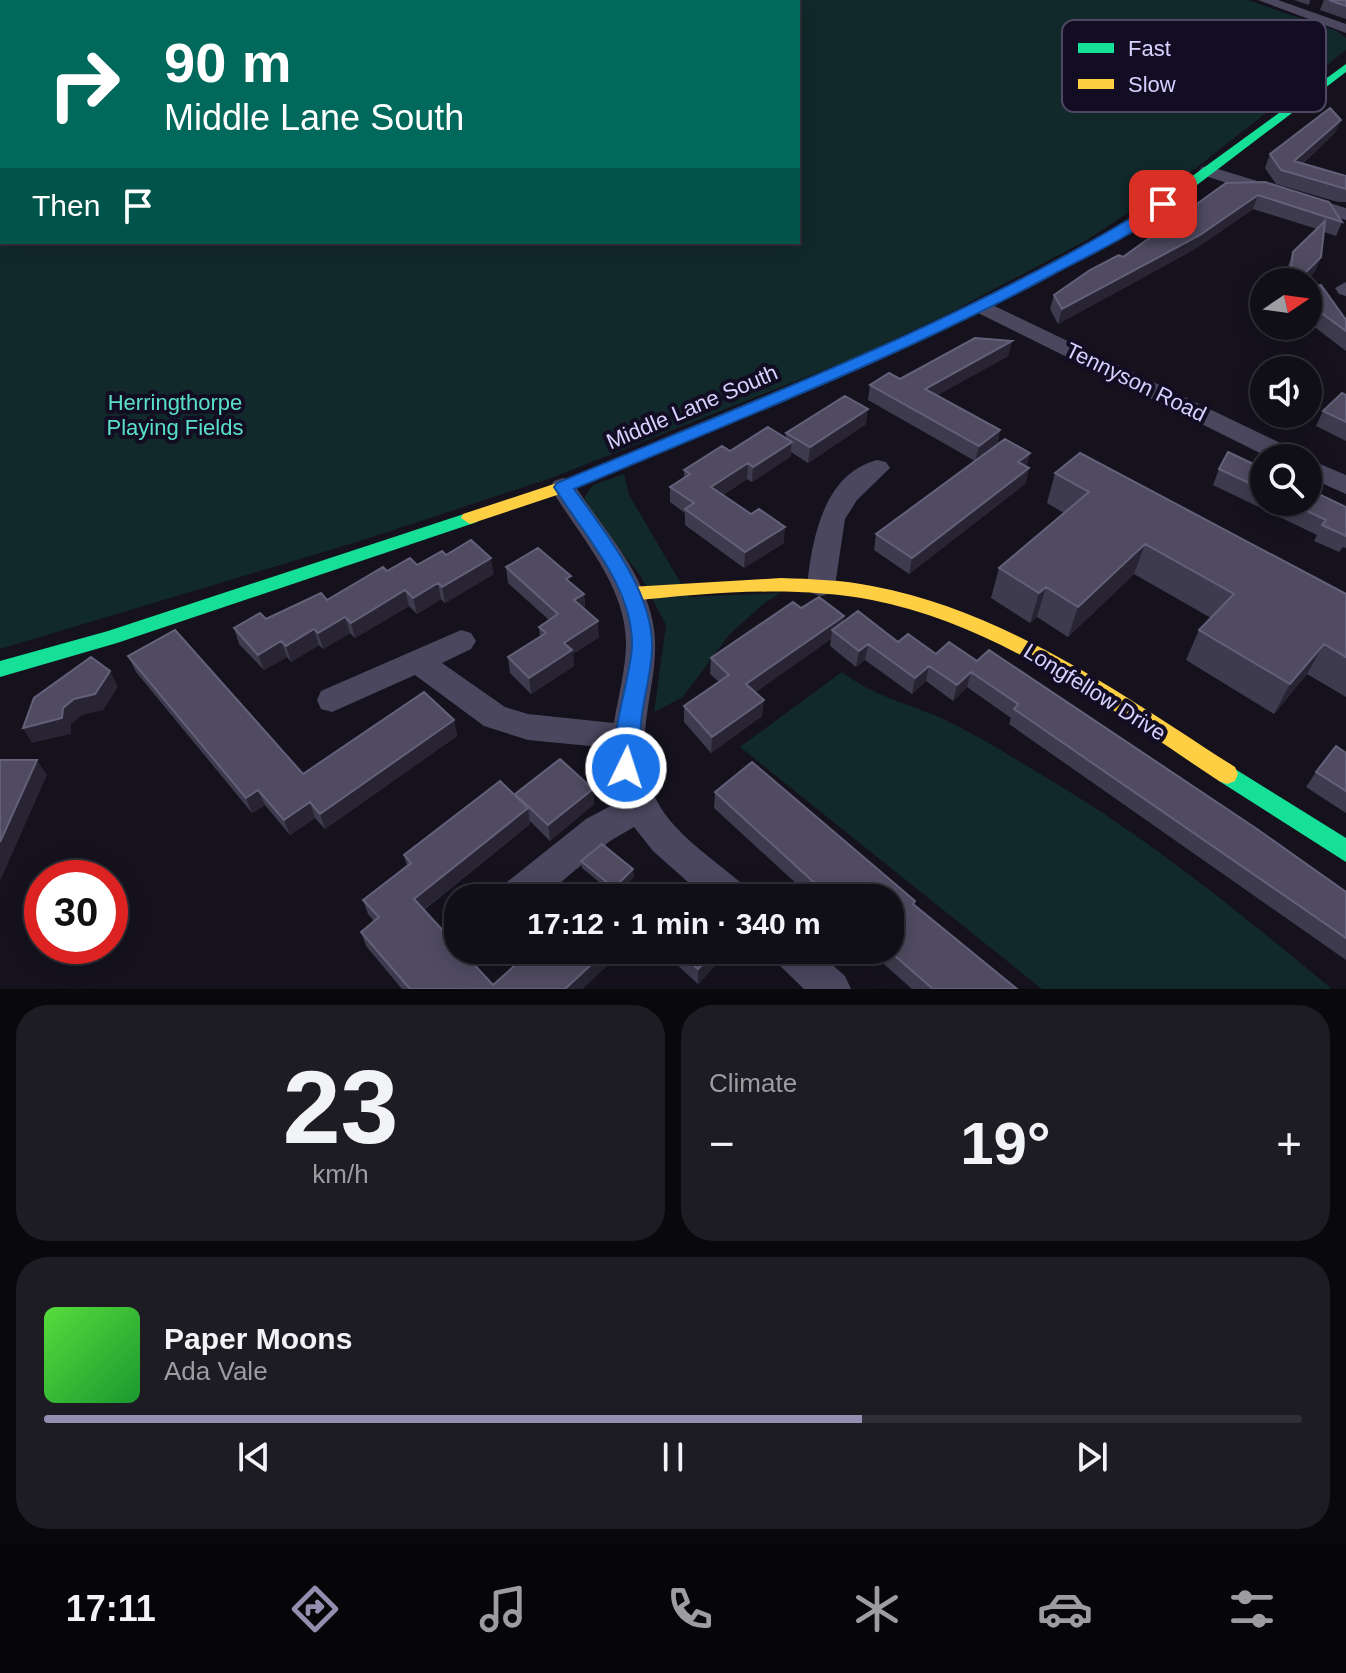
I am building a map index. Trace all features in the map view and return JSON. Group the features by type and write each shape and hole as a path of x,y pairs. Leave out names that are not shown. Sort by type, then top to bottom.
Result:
{"street":[{"path":"1265,0 1321,20"},
{"path":"1326,22 1346,29"},
{"name":"Middle Lane South","path":"1326,82 1346,67"},
{"name":"Middle Lane South","path":"0,669 110,638 563,487 863,361 982,306 1104,242 1208,171 1286,112"},
{"path":"1208,171 1346,214"},
{"name":"Tennyson Road","path":"982,306 1262,444"},
{"path":"821,586 826,536 836,507 877,468"},
{"path":"1322,474 1346,485"},
{"path":"563,487 609,553 630,594 642,646 627,737 626,768 638,808 653,826 717,884"},
{"name":"Longfellow Drive","path":"630,594 729,584 821,586 907,601 968,621 1023,646 1346,851"},
{"path":"332,700 461,641"},
{"path":"419,662 495,717 528,727 627,737"},
{"path":"532,884 598,830 638,808"},
{"path":"804,964 832,989"}],"green space":[{"name":"Herringthorpe Playing Fields","path":"800,0 1248,0 1305,20 1062,20 1062,112 1267,112 1196,168 1087,240 955,310 857,357 554,477 357,542 0,649 0,244 800,244"},
{"name":"Herringthorpe Playing Fields","path":"1326,27 1346,38 1346,50 1326,66"},
{"path":"624,474 629,495 689,597 780,593 729,635 683,697 654,712 666,625 640,575 598,523 584,498 593,485"},
{"path":"842,672 878,693 966,731 1081,799 1191,876 1332,989 1042,989 740,747"}],"building":[{"path":"1329,0 1346,0 1346,6"},
{"path":"1330,108 1341,120 1294,161 1346,176 1346,189 1281,170 1270,154"},
{"path":"1265,182 1329,202 1342,222 1258,195 1200,235 1062,309 1054,295 1090,270 1119,255 1123,257 1226,183"},
{"path":"1325,221 1321,257 1310,268 1291,268 1293,252"},
{"path":"1322,286 1346,320 1346,331 1322,313"},
{"path":"975,338 1012,341 925,389 1000,430 979,446 870,385 889,373 900,379"},
{"path":"1342,393 1346,395 1346,422 1323,411"},
{"path":"845,396 868,409 810,447 786,433"},
{"path":"768,427 792,442 753,467 748,463 711,487 751,514 759,509 785,527 745,552 685,509 694,503 670,487 690,474 684,470 722,446 730,451"},
{"path":"1005,439 1030,453 1018,462 1029,468 912,558 876,534"},
{"path":"1228,452 1250,462 1250,483 1219,469"},
{"path":"1080,453 1346,594 1346,657 1324,644 1290,684 1199,630 1234,594 1145,544 1078,607 1046,587 1039,593 999,568 1089,492 1055,473"},
{"path":"1322,496 1346,507 1346,536 1322,525 1326,520 1318,516 1322,516"},
{"path":"471,540 491,558 442,587 438,583 413,598 405,590 351,623 345,617 318,633 314,629 286,646 281,641 258,655 234,628 260,613 266,619 321,593 327,600 383,567 387,571 410,558 417,565 442,551 446,555"},
{"path":"538,548 571,576 566,579 584,594 574,600 598,621 564,643 572,650 529,678 508,657 546,633 539,627 558,614 506,567"},
{"path":"819,597 844,616 746,684 764,700 712,737 684,706 729,675 711,658 793,602 801,608"},
{"path":"858,611 898,642 908,634 936,654 949,642 977,661 989,650 1257,829 1346,892 1346,938 1014,709 1018,704 971,672 957,685 929,666 915,678 868,644 859,651 832,630"},
{"path":"175,630 303,774 424,692 454,720 320,814 310,802 284,820 258,790 246,798 128,656"},
{"path":"91,657 110,671 95,694 74,699 63,708 62,718 23,728 34,698"},
{"path":"1336,746 1346,753 1346,791 1316,772"},
{"path":"560,759 593,789 548,825 515,794"},
{"path":"0,760 37,760 0,842"},
{"path":"752,762 895,884 816,884 715,792"},
{"path":"500,781 528,808 414,899 444,932 444,964 474,964 493,985 516,964 592,964 565,989 410,989 361,932 379,917 363,900 411,863 404,855"},
{"path":"602,844 633,869 618,884 609,884 581,861"},
{"path":"904,892 915,901 913,904 1017,989 933,989 904,964"}],"traffic: fast":[{"path":"1326,82 1346,67"},
{"path":"1009,292 1104,242 1163,204 1286,112"},
{"path":"0,669 110,638 470,518"},
{"path":"1227,774 1346,851"}],"traffic: slow":[{"path":"470,518 563,487 863,361 1009,292"},
{"path":"630,594 721,586 812,586 872,593 921,605 968,622 1058,666 1227,774"}],"route":[{"path":"626,768 627,737 642,646 638,618 622,576 609,553 563,487 863,361 982,306 1104,242 1163,204"}]}
